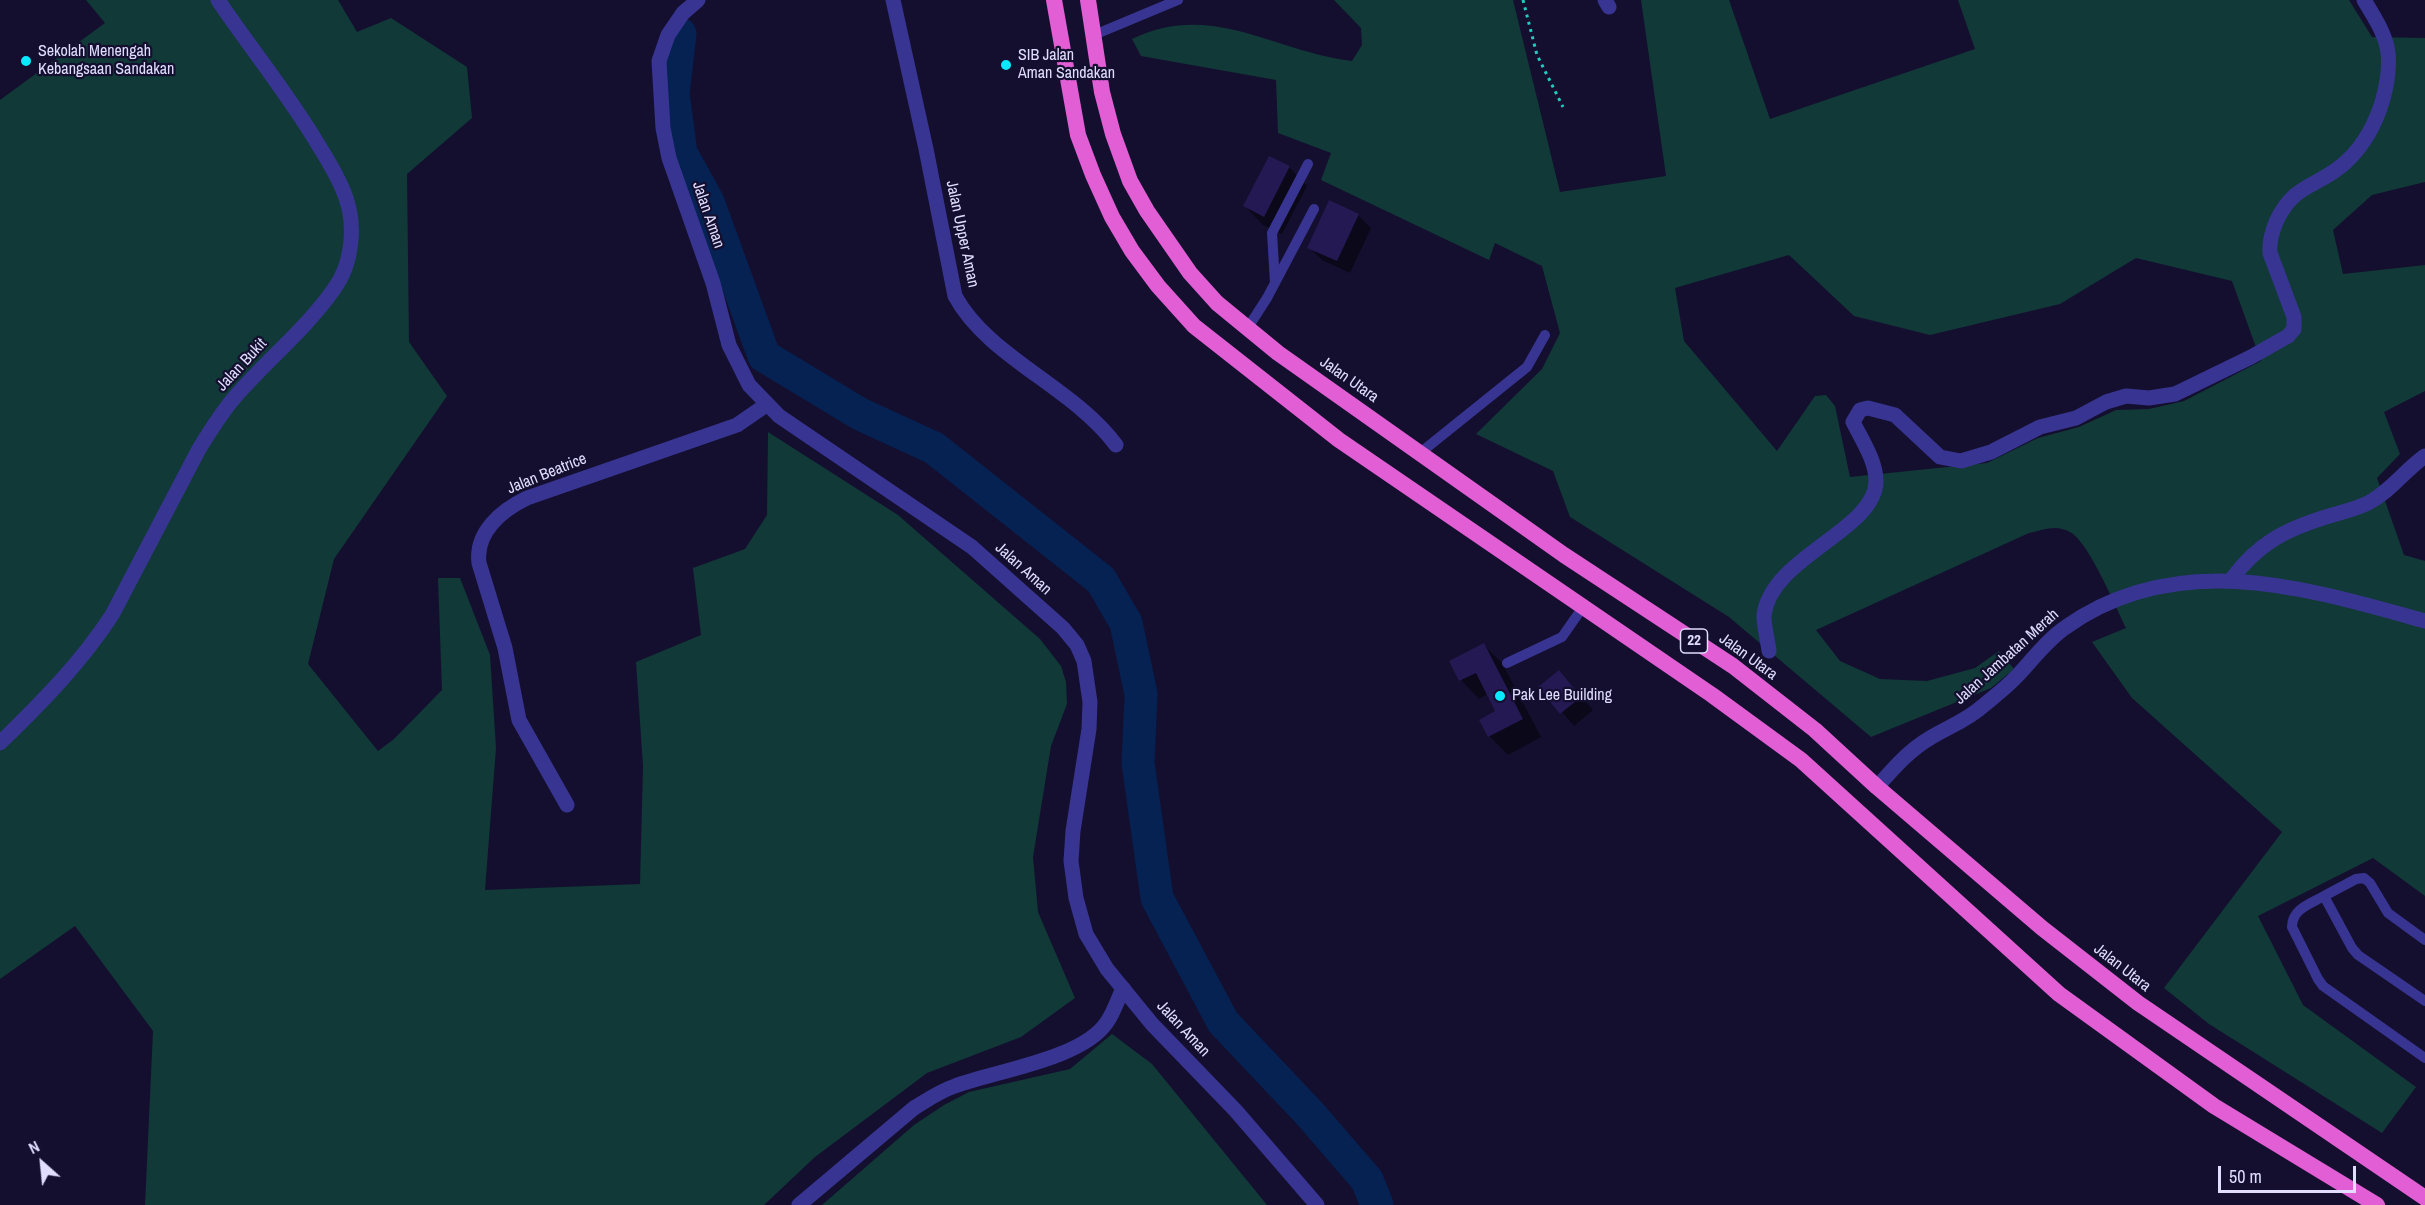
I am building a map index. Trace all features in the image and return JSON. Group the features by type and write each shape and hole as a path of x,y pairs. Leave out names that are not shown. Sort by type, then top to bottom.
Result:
{"highway":[{"name":"22","path":"1054,0 1078,135 1093,175 1112,216 1132,251 1158,286 1202,333 1339,440 1712,694 1801,760 2059,994 2214,1106 2377,1205"},
{"name":"Jalan Utara","path":"1088,0 1102,92 1113,134 1130,181 1147,211 1190,273 1217,303 1246,329 1564,555 1732,666 1815,730 1877,787 2042,928 2138,1003 2425,1198"}],"street":[{"name":"Jalan Bukit","path":"0,743 70,672 98,636 215,423 235,397 302,327 335,288 348,260 352,231 347,199 331,166 303,118 218,0"},
{"name":"Jalan Aman","path":"698,0 683,13 668,35 659,61 663,128 669,158 713,284 729,345 749,386 766,405 972,547 1063,628 1077,645 1084,661 1090,702 1089,729 1073,831 1071,861 1076,898 1086,934 1107,969 1152,1024 1267,1145 1317,1205"},
{"name":"Jalan Upper Aman","path":"893,0 955,296 968,316 986,333 1012,356 1085,411 1104,429 1116,445"},
{"path":"1769,651 1764,616 1771,597 1783,578 1797,564 1855,520 1873,496 1876,482 1873,464 1853,422 1860,410 1868,408 1895,416 1940,457 1961,461 1991,452 2040,427 2076,418 2106,402 2126,396 2149,399 2175,394 2288,336 2294,328 2294,317 2270,253 2272,232 2292,196 2331,174 2360,148 2377,118 2387,81 2390,52 2380,26 2364,0"},
{"name":"Jalan Beatrice","path":"567,805 519,720 506,648 479,563 477,551 481,538 509,506 737,425 766,405"},
{"path":"2231,580 2243,563 2270,540 2309,522 2366,504 2383,494 2425,456"},
{"name":"Jalan Jambatan Merah","path":"1877,787 1908,753 1978,710 2016,677 2050,640 2076,620 2103,605 2137,592 2187,582 2231,580 2279,585 2328,595 2425,621"},
{"path":"799,1205 914,1108 951,1087 1037,1062 1073,1049 1086,1041 1107,1023 1123,988"}],"lane":[{"path":"1094,35 1178,0"},
{"path":"1275,284 1272,233 1308,164"},
{"path":"1246,329 1275,284 1314,209"},
{"path":"1420,453 1527,367 1545,335"},
{"path":"1507,663 1562,637 1583,607"},
{"path":"2425,940 2388,913 2370,883 2364,878 2356,879 2301,909 2292,919 2292,927 2324,987 2425,1058"},
{"path":"2324,896 2358,955 2425,1001"}],"path":[{"path":"1523,0 1537,56 1563,107"}],"green space":[{"path":"86,0 338,0 357,32 391,18 467,67 472,118 407,174 409,342 447,396 334,559 308,664 378,751 394,739 442,690 438,578 460,578 490,655 496,748 485,890 640,884 643,766 636,662 701,635 693,568 745,549 767,515 768,432 898,515 1040,639 1061,666 1066,682 1067,704 1051,746 1033,857 1038,912 1075,998 1021,1037 927,1073 815,1157 764,1205 145,1205 153,1031 75,926 0,979 0,100 105,23"},
{"path":"1334,0 1513,0 1560,192 1666,176 1641,0 1729,0 1770,119 1975,49 1958,0 2349,0 2372,37 2425,38 2425,182 2372,195 2333,230 2343,274 2425,265 2425,391 2384,412 2400,454 2377,478 2404,555 2425,561 2425,896 2373,858 2258,916 2303,1005 2416,1087 2382,1133 2209,1024 2164,988 2282,832 2132,698 2092,642 2126,628 2093,561 2077,538 2060,528 2029,533 1816,630 1840,661 1880,679 1927,681 1975,668 1999,651 2014,669 1991,688 1871,737 1729,617 1570,517 1553,471 1476,434 1542,369 1560,333 1542,266 1495,243 1489,260 1321,180 1331,153 1278,133 1276,80 1141,56 1132,39 1161,28 1189,25 1216,26 1324,56 1352,61 1362,45 1361,28","holes":["1789,255 1854,316 1930,335 2060,304 2136,258 2232,281 2261,361 2184,401 2149,409 2116,410 2079,427 2038,438 1987,463 1850,477 1835,406 1826,395 1815,396 1777,451 1684,341 1675,288"]},
{"path":"1112,1034 1152,1064 1267,1205 822,1205 914,1125 944,1105 969,1092 1070,1069"}],"building":[{"path":"1269,156 1290,166 1264,217 1243,206"},
{"path":"1329,200 1359,214 1337,261 1307,248"},
{"name":"Pak Lee Building","path":"1484,643 1523,719 1488,737 1479,720 1495,711 1476,673 1459,681 1449,661"},
{"path":"1559,670 1581,697 1560,714 1538,687"}],"waterway":[{"path":"680,34 673,94 681,153 708,202 764,356 860,414 934,448 1101,580 1126,623 1141,694 1138,763 1157,898 1223,1022 1310,1114 1367,1180 1377,1205"}],"place":[{"name":"Sekolah Menengah Kebangsaan Sandakan","path":"26,61"},
{"name":"SIB Jalan Aman Sandakan","path":"1006,65"},
{"name":"Pak Lee Building","path":"1500,696"}]}
